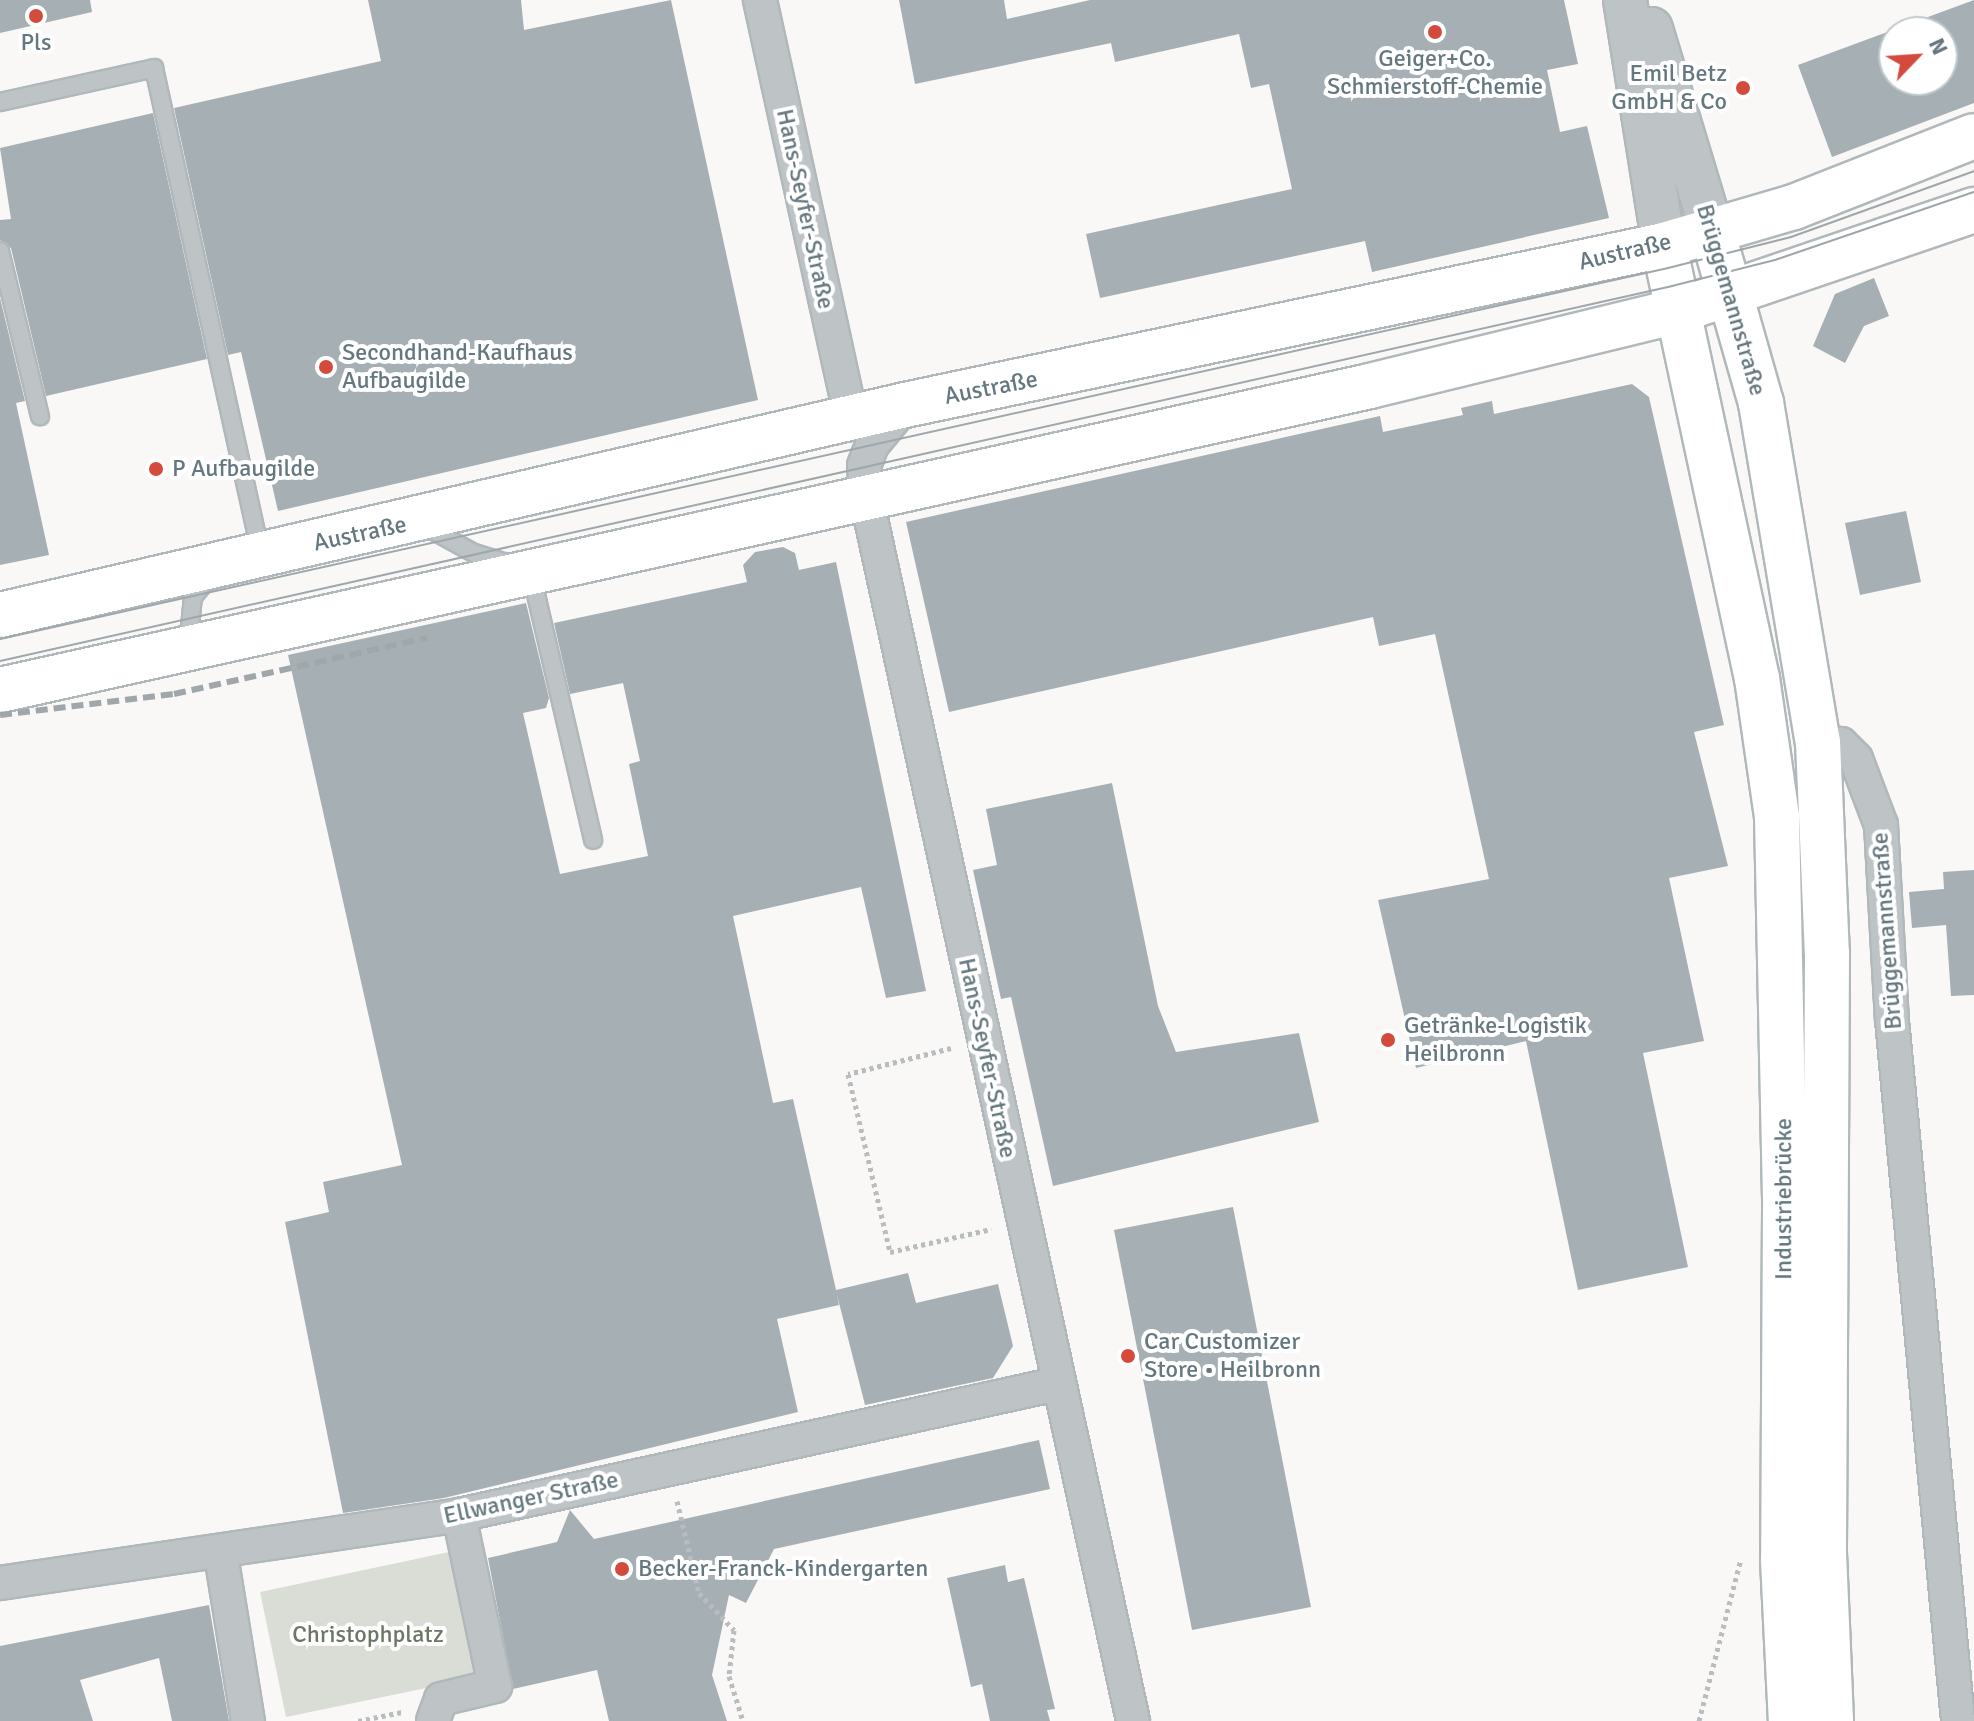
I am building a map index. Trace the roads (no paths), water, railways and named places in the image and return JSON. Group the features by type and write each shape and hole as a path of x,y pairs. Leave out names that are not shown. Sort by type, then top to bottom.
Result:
{"main road":[{"name":"Austraße","path":"0,615 417,522 905,405 1664,245 1794,207 1974,136"},
{"path":"0,690 1677,311 1974,210"},
{"name":"Brüggemannstraße","path":"1712,231 1761,403 1818,742"},
{"name":"Brüggemannstraße","path":"1664,245 1757,678"},
{"name":"Industriebrücke","path":"1757,678 1777,817 1783,941 1780,1389 1791,1721"},
{"name":"Industriebrücke","path":"1818,742 1827,953 1824,1521 1831,1721"}],"street":[{"name":"Hans-Seyfer-Straße","path":"760,0 851,418"},
{"name":"Brüggemannstraße","path":"1625,0 1664,245"},
{"name":"Brüggemannstraße","path":"1642,0 1712,231"},
{"name":"Hans-Seyfer-Straße","path":"905,405 872,445 864,466 866,496 1057,1384 1133,1721"},
{"name":"Brüggemannstraße","path":"1818,742 1841,744 1856,759 1881,825 1892,1020 1958,1721"},
{"name":"Ellwanger Straße","path":"0,1583 221,1555 459,1515 1057,1384"},
{"path":"434,1713 495,1686 459,1515"},
{"path":"221,1555 248,1721"}],"lane":[{"path":"0,102 154,68 242,560 193,597 188,647"},
{"path":"0,251 40,416"},
{"path":"417,522 474,553 530,570 593,840"}],"tram line":[{"path":"0,639 1668,268 1791,237 1974,171"},
{"path":"0,661 1672,286 1775,260 1974,192"}],"railway":[{"path":"0,715 174,694 427,638"}],"place":[{"name":"Pls","path":"36,16"},
{"name":"Geiger+Co. Schmierstoff-Chemie","path":"1435,32"},
{"name":"Emil Betz GmbH & Co","path":"1743,88"},
{"name":"Secondhand-Kaufhaus Aufbaugilde","path":"326,367"},
{"name":"P Aufbaugilde","path":"156,469"},
{"name":"Getränke-Logistik Heilbronn","path":"1388,1040"},
{"name":"Car Customizer Store • Heilbronn","path":"1128,1356"},
{"name":"Becker-Franck-Kindergarten","path":"622,1569"}],"park label":[{"name":"Christophplatz","path":"368,1635"}]}
